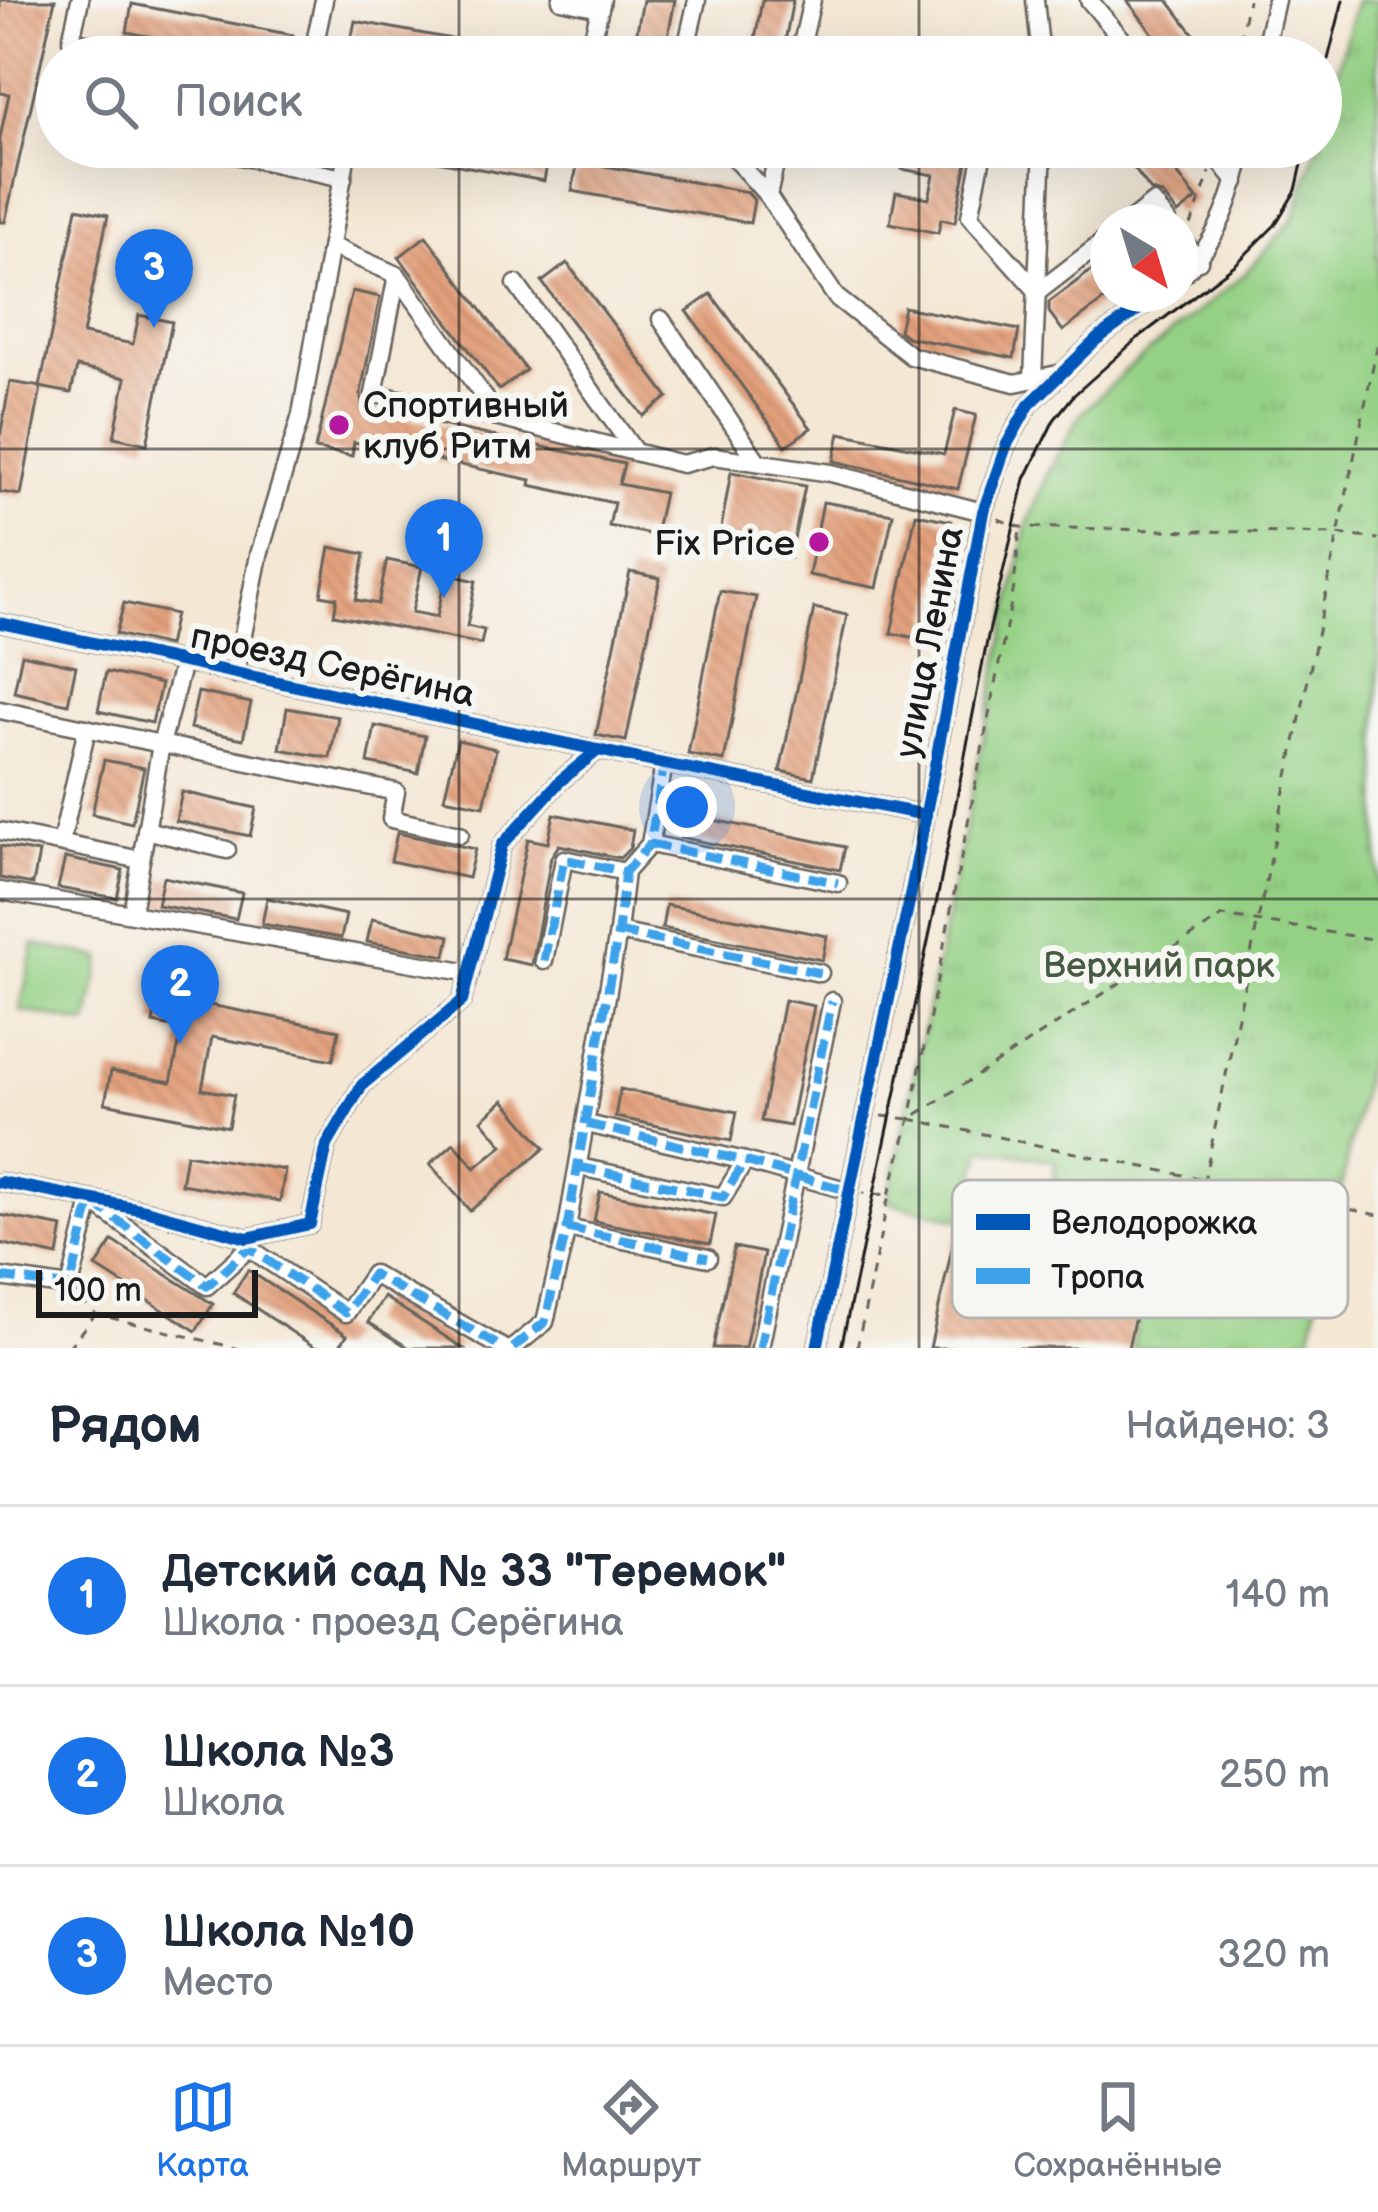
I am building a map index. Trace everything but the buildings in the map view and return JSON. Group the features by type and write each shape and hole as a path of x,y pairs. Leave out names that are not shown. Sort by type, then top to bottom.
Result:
{"street":[{"path":"72,36 80,0"},
{"path":"315,36 323,0"},
{"path":"561,0 601,4 593,36"},
{"path":"689,36 697,0"},
{"path":"804,36 812,0"},
{"path":"1035,0 1039,36"},
{"path":"1089,0 1119,36"},
{"path":"1267,36 1276,0"},
{"path":"296,168 343,178"},
{"path":"235,674 259,555 301,415 345,168"},
{"path":"743,168 768,196 836,297 911,356 1015,382 1059,374"},
{"path":"768,196 774,168"},
{"path":"980,168 970,216 1038,292"},
{"path":"1034,379 1042,168"},
{"path":"1225,168 1236,182"},
{"path":"1199,261 1215,235 1239,168"},
{"path":"331,246 398,275 500,418"},
{"path":"1038,292 1090,252"},
{"path":"398,275 374,394 500,418 682,464 714,457 831,473 983,512"},
{"path":"516,284 635,452"},
{"name":"улица Ленина","path":"818,1348 983,512 1006,446 1029,405 1097,339 1135,312"},
{"path":"661,319 758,462"},
{"name":"проезд Серёгина","path":"0,622 926,815"},
{"path":"132,913 161,744 183,663"},
{"path":"0,710 396,792 391,819 460,834"},
{"path":"61,843 87,728"},
{"path":"0,1182 145,1210 247,1238 310,1224 328,1145 362,1085 462,1001 502,845 560,782 598,750"},
{"path":"513,1348 545,1322 587,1124 625,872 650,844 659,763"},
{"path":"146,830 227,850"},
{"path":"0,831 141,860"},
{"path":"650,844 838,883"},
{"path":"544,961 564,859 625,872"},
{"path":"0,891 470,973"},
{"path":"619,932 820,973"},
{"path":"760,1348 832,1001"},
{"path":"587,1124 849,1191"},
{"path":"579,1167 723,1197 745,1161"},
{"path":"0,1277 70,1287 91,1201"},
{"path":"91,1201 207,1286 249,1249 346,1313 373,1274 503,1348"},
{"path":"567,1228 708,1258"}],"path":[{"path":"1240,36 1248,0"},
{"path":"1194,204 1206,168"},
{"path":"1204,1179 1378,342"},
{"path":"983,512 1021,527 1378,539"},
{"path":"856,1348 910,1120 1014,587 1021,527"},
{"path":"910,1120 1223,916 1378,940"},
{"path":"865,1115 1209,1180"},
{"path":"849,1191 890,1195"},
{"path":"1348,1209 1378,1215"},
{"path":"70,1287 95,1314 236,1348"},
{"path":"68,1348 95,1314"}],"green space":[{"name":"Верхний парк","path":"1356,0 1378,0 1378,1010 1343,1180 1053,1180 1056,1161 982,1148 975,1180 952,1180 952,1218 888,1202 1027,525 1050,468 1081,414 1128,368 1246,273 1294,218 1310,168 1342,168 1342,53"},
{"path":"34,944 102,958 88,1024 20,1010"},
{"name":"Верхний парк","path":"1138,1318 1314,1318 1308,1348 1132,1348"}],"tram line":[{"path":"1334,36 1343,0"},
{"path":"841,1348 988,636 1025,479 1054,420 1074,395 1138,338 1236,264 1275,225 1296,190 1301,168"}],"marked path":[{"path":"544,961 564,859 625,872 650,844 664,764"},
{"path":"650,844 838,883"},
{"path":"513,1348 545,1322 567,1228 625,872"},
{"path":"618,932 820,973"},
{"path":"760,1348 832,1001"},
{"path":"587,1124 849,1191"},
{"path":"579,1167 723,1197 745,1161"},
{"path":"0,1277 70,1287 91,1201 207,1286 249,1248 346,1313 373,1274 503,1348"},
{"path":"567,1228 708,1258"}],"cycle path":[{"path":"817,1348 983,512 1006,446 1029,405 1097,339 1135,312"},
{"path":"0,623 926,815"},
{"path":"0,1182 145,1210 247,1238 310,1224 327,1145 362,1085 462,1001 502,845 560,781 598,750"}],"place":[{"name":"Школа №10","path":"154,328"},
{"name":"Спортивный клуб Ритм","path":"339,425"},
{"name":"Fix Price","path":"819,542"},
{"name":"Детский сад № 33 \"Теремок\"","path":"444,598"},
{"name":"Школа №3","path":"180,1044"}]}
